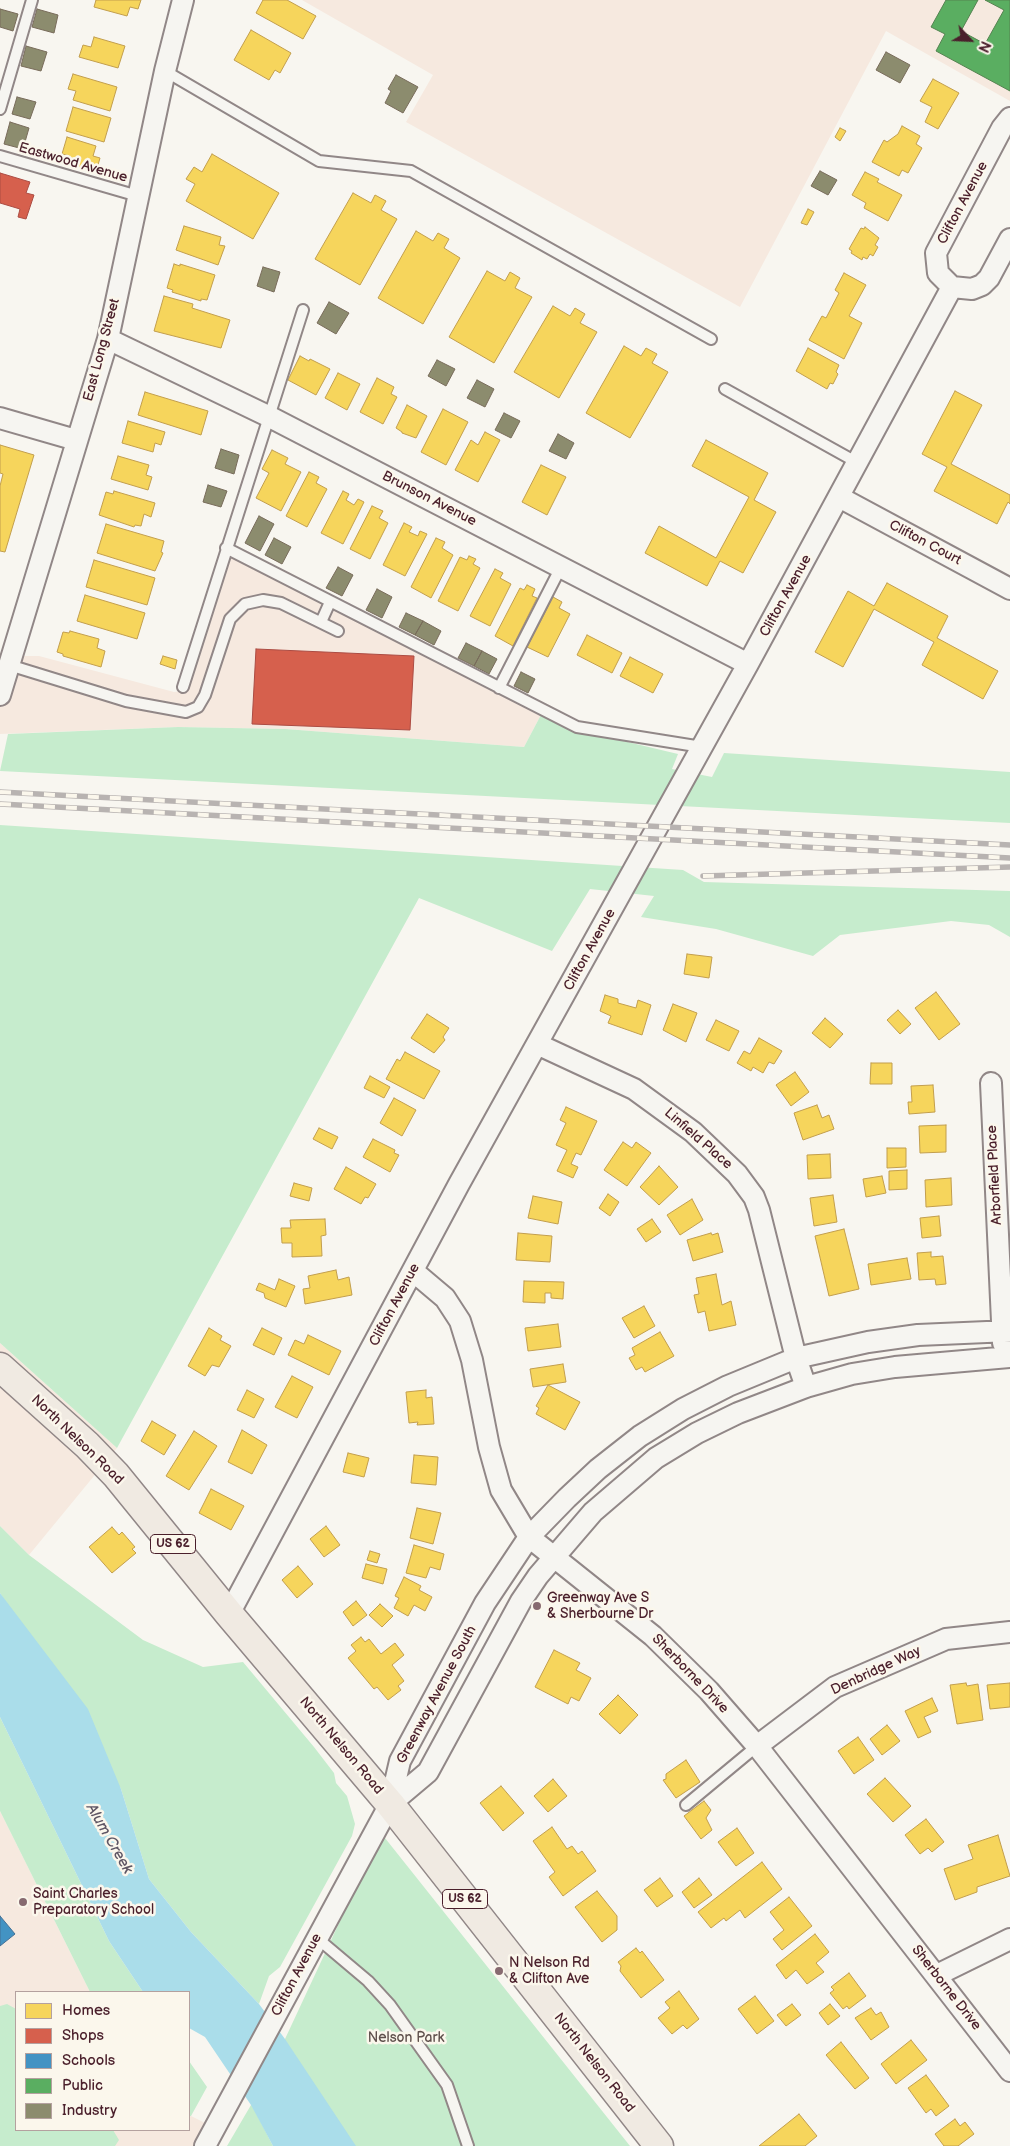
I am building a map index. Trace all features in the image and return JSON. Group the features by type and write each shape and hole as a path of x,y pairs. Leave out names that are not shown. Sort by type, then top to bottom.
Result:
{"main road":[{"name":"North Nelson Road","path":"0,1367 111,1470 229,1614 390,1804 660,2146"}],"street":[{"name":"East Long Street","path":"0,696 4,664 108,339 164,71 184,0"},
{"name":"Clifton Avenue","path":"229,1614 413,1271 702,748 952,287 938,273 936,253 1002,128 1010,118"},
{"path":"952,287 967,290 982,285 989,278 1010,239"},
{"name":"Brunson Avenue","path":"108,339 268,416 748,664"},
{"path":"0,418 76,440"},
{"name":"Clifton Court","path":"839,497 1010,589"},
{"name":"Linfield Place","path":"537,1044 634,1089 693,1132 737,1174 754,1197 759,1210 796,1358 806,1387"},
{"name":"Arborfield Place","path":"991,1083 1007,1357"},
{"name":"Sherborne Drive","path":"413,1271 445,1298 460,1321 472,1360 489,1447 501,1490 529,1537 653,1636 709,1691 757,1746 1010,2071"},
{"name":"Greenway Avenue South","path":"390,1804 400,1761 485,1603 529,1537 598,1469 640,1436 684,1408 728,1386 796,1358 868,1342 918,1335 1006,1331"},
{"name":"Greenway Avenue South","path":"390,1804 428,1772 520,1601 553,1557 593,1512 656,1458 697,1433 738,1413 806,1387 852,1374 895,1367 1007,1357"},
{"name":"Denbridge Way","path":"757,1746 835,1687 946,1639 1010,1632"},
{"name":"Clifton Avenue","path":"205,2146 390,1804"},
{"path":"937,1975 1010,1939"}],"lane":[{"path":"0,109 32,0"},
{"path":"164,71 319,161 411,171 711,339"},
{"name":"Eastwood Avenue","path":"0,156 138,196"},
{"path":"182,687 303,310"},
{"path":"725,389 858,463"},
{"path":"226,548 577,727 702,748"},
{"path":"499,688 560,567"},
{"path":"4,664 126,701 186,712 198,707 202,701 230,619 245,604 263,600 280,603 338,631"},
{"path":"320,622 330,602"},
{"path":"686,1805 757,1746"},
{"path":"317,1938 368,1981 390,2005 447,2085 468,2146"}],"shaded area":[{"path":"302,0 1010,0 1010,101 886,31 740,307 406,122 433,75"},
{"path":"227,551 543,711 524,747 285,729 178,727 0,734 0,656 39,656 174,692 183,691"},
{"path":"0,1343 117,1448 29,1555 0,1526"},
{"name":"Saint Charles Preparatory School","path":"0,1811 90,1991 15,1991 15,2131 190,2131 190,2116 205,2123 193,2146 0,2146"}],"green space":[{"path":"543,711 594,734 678,754 672,769 712,777 724,753 1010,772 1010,823 0,771 8,734 178,727 285,729 524,747"},
{"path":"0,825 683,870 704,882 1010,891 1010,937 989,925 951,921 840,935 813,956 716,929 641,917 654,896 590,889 552,951 419,898 117,1448 0,1343"},
{"path":"0,1526 29,1555 143,1640 203,1667 243,1662 314,1747 334,1773 336,1783 347,1796 355,1824 352,1836 280,1967 269,1976 259,2004 191,1932 149,1879 121,1789 0,1593"},
{"path":"0,1717 109,1941 142,1991 90,1991 0,1811"},
{"name":"Nelson Park","path":"381,1833 630,2146 292,2146 253,2107 273,2146 227,2146 251,2105 285,2039"},
{"path":"7,2004 15,2008 15,2131 114,2131 119,2140 115,2146 0,2146 0,2006"},
{"path":"190,2062 207,2087 190,2116"}],"water":[{"name":"Alum Creek","path":"0,1593 88,1709 121,1789 149,1879 191,1932 259,2004 285,2039 356,2146 273,2146 251,2105 205,2037 190,2029 190,1991 142,1991 109,1941 0,1717"}],"building: Homes":[{"path":"96,0 141,0 138,9 130,7 127,16 94,7"},
{"path":"263,0 287,0 316,16 303,39 256,13"},
{"path":"251,30 291,53 280,73 275,70 269,80 234,60"},
{"path":"94,37 125,46 118,68 79,57 83,45 91,47"},
{"path":"73,74 117,87 110,111 73,100 76,91 68,89"},
{"path":"933,79 959,93 938,129 925,122 932,107 920,101"},
{"path":"73,107 111,118 104,142 66,131"},
{"path":"902,126 920,136 916,144 922,148 908,173 902,170 899,176 872,162 884,140 887,142 898,134"},
{"path":"840,128 846,131 840,141 835,137"},
{"path":"67,137 96,146 93,156 100,158 96,172 68,164 70,156 62,154"},
{"path":"212,154 279,193 253,239 186,201 195,184 186,179 194,167 202,172"},
{"path":"865,172 879,179 877,182 902,195 888,221 864,208 866,203 852,195"},
{"path":"353,193 371,203 375,195 386,201 381,210 397,219 360,285 315,259"},
{"path":"808,209 814,212 807,225 801,223"},
{"path":"184,226 221,237 219,245 225,246 218,265 176,250"},
{"path":"865,227 879,238 875,245 878,247 873,256 870,254 867,259 863,257 862,260 851,253 852,251 849,249 861,228 864,229"},
{"path":"416,231 433,241 438,233 449,239 444,248 460,258 423,324 378,298"},
{"path":"174,264 180,266 180,264 215,275 207,300 201,299 201,301 172,292 173,290 167,288"},
{"path":"487,271 505,281 510,272 520,278 515,288 532,297 494,363 449,337"},
{"path":"844,273 866,285 849,316 862,323 844,359 809,340 822,316 826,318 839,293 835,290"},
{"path":"164,296 193,304 192,308 230,320 221,348 154,331"},
{"path":"553,306 570,316 575,308 585,314 580,323 597,332 559,398 514,372"},
{"path":"624,346 641,356 646,348 657,354 652,363 668,372 630,438 586,413"},
{"path":"808,348 839,365 836,372 838,374 833,384 830,383 827,389 796,371"},
{"path":"300,356 330,369 316,395 288,380"},
{"path":"338,373 360,384 347,410 325,398"},
{"path":"377,378 394,387 391,394 397,397 383,424 360,412"},
{"path":"955,391 982,405 951,464 1010,495 1010,504 1008,502 997,524 934,491 947,467 922,454"},
{"path":"145,392 208,411 201,435 138,415"},
{"path":"407,405 427,416 416,438 402,433 396,428"},
{"path":"443,409 468,422 446,465 421,452"},
{"path":"128,421 165,432 161,445 155,443 153,452 122,443"},
{"path":"485,432 500,440 478,482 455,470 471,440 478,445"},
{"path":"706,440 768,473 754,500 776,512 743,573 720,561 707,586 645,553 659,526 716,558 749,497 692,466"},
{"path":"0,445 34,455 5,552 0,551 0,486 3,474 0,473"},
{"path":"272,450 288,458 285,464 301,472 281,511 256,498 269,473 262,469"},
{"path":"118,456 149,465 146,475 152,477 148,490 111,479"},
{"path":"541,465 566,477 547,515 522,502"},
{"path":"309,472 319,477 316,483 327,489 307,527 286,516"},
{"path":"114,491 155,503 151,517 144,514 141,526 135,525 134,527 99,515 106,492 113,494"},
{"path":"343,491 349,494 346,500 354,505 358,499 364,502 343,544 321,533"},
{"path":"372,506 383,511 379,518 388,523 370,559 350,549"},
{"path":"404,523 412,527 409,532 418,536 420,531 427,534 405,576 383,565"},
{"path":"106,524 164,541 161,552 163,553 155,571 97,553"},
{"path":"436,538 445,542 442,548 453,555 431,598 411,587"},
{"path":"469,556 476,559 473,564 480,568 458,611 438,601 460,557 467,560"},
{"path":"94,560 155,578 147,605 86,587"},
{"path":"495,569 503,573 500,578 511,584 490,626 470,616"},
{"path":"887,583 948,616 937,638 998,671 983,699 922,665 934,642 874,609 843,667 815,652 848,591 874,606"},
{"path":"527,585 535,589 532,596 537,598 513,646 495,636 520,588 524,590"},
{"path":"85,595 145,613 137,639 77,621"},
{"path":"553,597 562,602 559,608 570,614 548,657 527,647"},
{"path":"70,631 99,639 97,648 105,651 101,667 63,656 63,654 57,652 63,632 69,633"},
{"path":"587,635 622,653 612,673 577,655"},
{"path":"163,656 177,660 175,669 160,664"},
{"path":"630,657 663,674 653,693 620,676"},
{"path":"687,954 712,957 709,978 684,974"},
{"path":"936,992 960,1024 939,1040 915,1008"},
{"path":"605,995 618,999 618,1003 636,1008 638,1000 651,1005 642,1035 608,1023 611,1016 600,1011"},
{"path":"673,1004 697,1013 686,1042 663,1030"},
{"path":"898,1010 911,1024 900,1034 887,1020"},
{"path":"427,1014 449,1028 443,1037 445,1040 434,1053 411,1038"},
{"path":"825,1018 843,1034 830,1048 812,1033"},
{"path":"716,1020 739,1031 729,1051 706,1040"},
{"path":"759,1038 782,1051 774,1064 769,1062 763,1073 753,1067 751,1071 737,1063 744,1051 750,1054"},
{"path":"405,1052 440,1071 424,1099 386,1079 397,1059 400,1061"},
{"path":"871,1063 892,1063 892,1084 870,1084"},
{"path":"795,1072 809,1092 791,1106 776,1085"},
{"path":"370,1076 390,1087 384,1098 364,1088"},
{"path":"933,1085 935,1112 909,1114 908,1102 912,1102 911,1086"},
{"path":"394,1098 416,1110 402,1136 380,1123"},
{"path":"817,1105 822,1118 829,1115 834,1129 803,1140 794,1113"},
{"path":"566,1107 597,1121 581,1155 576,1153 571,1164 578,1167 573,1178 557,1171 567,1150 556,1145 566,1123 560,1120"},
{"path":"946,1125 946,1152 920,1153 919,1126"},
{"path":"319,1128 338,1137 332,1149 313,1139"},
{"path":"373,1139 395,1150 394,1153 399,1155 390,1172 363,1157"},
{"path":"623,1142 632,1148 636,1142 651,1153 627,1186 604,1170"},
{"path":"887,1148 906,1148 906,1167 887,1168"},
{"path":"830,1154 831,1178 808,1179 807,1155"},
{"path":"659,1166 678,1187 659,1205 640,1187"},
{"path":"346,1167 376,1184 368,1198 365,1197 361,1204 334,1189"},
{"path":"907,1170 907,1189 889,1190 889,1171"},
{"path":"882,1176 886,1193 866,1197 863,1179"},
{"path":"951,1178 952,1205 926,1207 925,1180"},
{"path":"294,1183 312,1188 309,1201 290,1196"},
{"path":"608,1194 619,1202 610,1216 599,1208"},
{"path":"833,1195 837,1222 814,1226 810,1198"},
{"path":"533,1196 562,1202 558,1224 528,1218"},
{"path":"692,1199 703,1220 680,1235 667,1215"},
{"path":"939,1216 941,1236 922,1238 920,1218"},
{"path":"325,1219 326,1235 321,1236 322,1256 292,1257 292,1243 282,1243 281,1228 291,1228 290,1220"},
{"path":"652,1219 661,1232 646,1242 637,1229"},
{"path":"844,1229 859,1289 829,1296 815,1236"},
{"path":"518,1233 552,1236 550,1262 516,1260"},
{"path":"711,1233 712,1235 718,1233 723,1252 693,1261 687,1240"},
{"path":"931,1252 931,1257 943,1256 946,1284 936,1285 935,1279 919,1280 917,1253"},
{"path":"907,1258 911,1279 871,1285 868,1264"},
{"path":"336,1270 338,1280 349,1277 352,1295 305,1304 303,1289 310,1288 308,1276"},
{"path":"716,1274 722,1305 731,1301 736,1325 709,1331 705,1311 698,1313 694,1295 699,1294 696,1278"},
{"path":"279,1279 295,1286 286,1307 265,1298 264,1293 256,1290 259,1283 275,1290"},
{"path":"524,1281 564,1282 563,1299 551,1298 551,1293 545,1293 545,1303 523,1302"},
{"path":"644,1306 655,1326 634,1338 622,1318"},
{"path":"558,1324 561,1347 528,1351 525,1328"},
{"path":"209,1328 222,1336 220,1340 231,1346 219,1367 212,1365 205,1376 188,1366"},
{"path":"262,1328 282,1338 274,1355 253,1345"},
{"path":"660,1332 674,1356 645,1372 642,1367 636,1370 629,1358 635,1355 632,1348"},
{"path":"308,1335 341,1351 329,1375 288,1355 295,1340 304,1344"},
{"path":"563,1364 566,1382 533,1387 530,1369"},
{"path":"292,1376 313,1387 297,1418 275,1407"},
{"path":"548,1385 580,1402 565,1430 536,1414 539,1408 536,1406"},
{"path":"247,1390 264,1399 254,1418 237,1410"},
{"path":"426,1390 426,1398 432,1397 434,1424 417,1425 418,1422 409,1423 406,1392"},
{"path":"152,1421 176,1435 164,1455 141,1441"},
{"path":"242,1430 267,1445 252,1474 228,1462"},
{"path":"194,1431 217,1446 189,1490 166,1476"},
{"path":"348,1453 369,1458 364,1477 343,1472"},
{"path":"414,1455 438,1457 436,1485 411,1483"},
{"path":"211,1489 244,1506 231,1530 199,1513"},
{"path":"417,1508 441,1513 433,1544 410,1538"},
{"path":"326,1526 340,1545 324,1557 310,1539"},
{"path":"112,1527 119,1535 122,1532 135,1547 132,1549 136,1553 112,1573 89,1547"},
{"path":"414,1545 444,1554 440,1570 430,1567 426,1578 406,1573"},
{"path":"370,1551 380,1554 377,1563 367,1560"},
{"path":"366,1564 387,1569 383,1584 362,1578"},
{"path":"298,1566 313,1584 297,1598 282,1580"},
{"path":"404,1577 421,1586 419,1590 432,1597 425,1611 414,1605 408,1616 394,1608 399,1598 395,1596"},
{"path":"356,1601 367,1615 353,1626 343,1612"},
{"path":"380,1604 393,1616 382,1627 369,1615"},
{"path":"361,1637 365,1642 369,1639 381,1654 395,1643 404,1655 392,1665 404,1681 398,1686 401,1690 388,1700 377,1687 374,1689 348,1658 356,1651 351,1645"},
{"path":"554,1650 580,1663 576,1670 591,1678 579,1701 571,1697 568,1704 535,1687"},
{"path":"966,1683 967,1686 978,1684 983,1720 957,1724 950,1685"},
{"path":"1010,1683 1010,1707 990,1709 987,1685"},
{"path":"618,1695 638,1715 620,1734 599,1714"},
{"path":"932,1698 938,1711 924,1717 931,1732 918,1738 905,1711"},
{"path":"887,1725 900,1741 882,1755 870,1739"},
{"path":"858,1737 874,1760 854,1774 838,1751"},
{"path":"686,1760 700,1782 676,1798 663,1780 666,1779 666,1774"},
{"path":"885,1778 911,1806 893,1822 867,1794"},
{"path":"553,1779 567,1796 548,1812 534,1796"},
{"path":"501,1786 524,1813 503,1831 480,1803"},
{"path":"704,1801 711,1810 706,1818 712,1830 701,1839 684,1816"},
{"path":"926,1819 944,1842 932,1852 928,1848 920,1854 905,1835"},
{"path":"552,1827 567,1849 572,1846 578,1854 582,1851 596,1871 563,1896 549,1877 555,1872 533,1841"},
{"path":"737,1828 754,1853 736,1866 718,1842"},
{"path":"998,1835 1010,1876 977,1887 977,1892 955,1900 944,1869 973,1859 968,1845"},
{"path":"762,1862 782,1889 745,1918 740,1910 726,1921 724,1918 711,1928 698,1912"},
{"path":"660,1878 673,1896 657,1907 644,1890"},
{"path":"699,1878 712,1895 694,1908 682,1892"},
{"path":"597,1891 617,1916 617,1930 602,1942 575,1907"},
{"path":"789,1897 812,1926 782,1950 773,1939 784,1930 770,1912"},
{"path":"815,1934 829,1952 816,1963 824,1972 807,1984 796,1970 786,1979 776,1965"},
{"path":"636,1948 640,1953 642,1951 664,1980 641,1998 620,1971 621,1966 618,1962"},
{"path":"849,1973 866,1996 849,2009 847,2006 843,2009 830,1993 834,1990 831,1987"},
{"path":"679,1991 699,2019 687,2029 683,2025 672,2034 658,2018 670,2008 665,2002"},
{"path":"755,1996 774,2021 757,2034 738,2009"},
{"path":"792,2004 801,2015 786,2026 777,2015"},
{"path":"830,2004 840,2016 828,2025 819,2013"},
{"path":"871,2008 876,2015 881,2012 889,2027 871,2040 855,2018"},
{"path":"911,2040 927,2060 896,2084 881,2064"},
{"path":"841,2042 869,2078 855,2089 826,2055"},
{"path":"926,2075 949,2106 936,2116 931,2109 926,2113 908,2088"},
{"path":"799,2114 817,2136 805,2146 759,2146"},
{"path":"955,2119 960,2126 965,2122 974,2134 958,2146 944,2146 935,2134"}],"building: Shops":[{"path":"0,173 30,182 26,193 34,195 26,219 18,217 20,209 0,203"},
{"path":"256,649 414,656 410,730 252,724"}],"building: Schools":[{"path":"0,1916 15,1934 0,1946"}],"building: Public":[{"path":"946,0 978,0 961,31 985,44 1004,10 985,0 1010,0 1010,91 936,51 945,34 931,27"}],"building: Industry":[{"path":"0,9 18,14 13,31 0,27"},
{"path":"37,9 58,15 54,33 32,27"},
{"path":"26,46 47,52 41,71 21,66"},
{"path":"886,52 910,65 900,83 876,70"},
{"path":"396,75 418,87 403,113 385,103 391,91 388,89"},
{"path":"17,97 36,102 30,119 12,114"},
{"path":"10,122 29,128 23,149 4,144"},
{"path":"820,171 837,180 828,195 811,186"},
{"path":"263,267 280,272 274,292 257,286"},
{"path":"329,302 349,313 336,334 317,323"},
{"path":"437,360 455,369 446,386 428,376"},
{"path":"477,380 494,389 485,407 467,398"},
{"path":"504,413 520,421 511,438 495,430"},
{"path":"558,434 574,443 566,459 549,451"},
{"path":"221,449 239,455 234,474 215,468"},
{"path":"208,485 227,491 221,507 203,502"},
{"path":"259,516 274,524 260,551 245,543"},
{"path":"274,538 291,547 282,564 265,555"},
{"path":"338,567 353,575 342,596 326,588"},
{"path":"377,589 392,597 382,618 366,610"},
{"path":"406,613 423,621 415,635 399,627"},
{"path":"423,621 441,631 434,645 415,635"},
{"path":"466,643 482,651 474,666 458,658"},
{"path":"482,651 497,659 489,674 474,666"},
{"path":"521,672 535,679 528,693 514,686"}],"railway":[{"path":"0,792 1010,845"},
{"path":"0,804 1010,858"},
{"path":"703,876 1010,867"}],"place":[{"name":"Greenway Ave S & Sherbourne Dr","path":"537,1606"},
{"name":"Saint Charles Preparatory School","path":"23,1902"},
{"name":"N Nelson Rd & Clifton Ave","path":"499,1971"}]}
